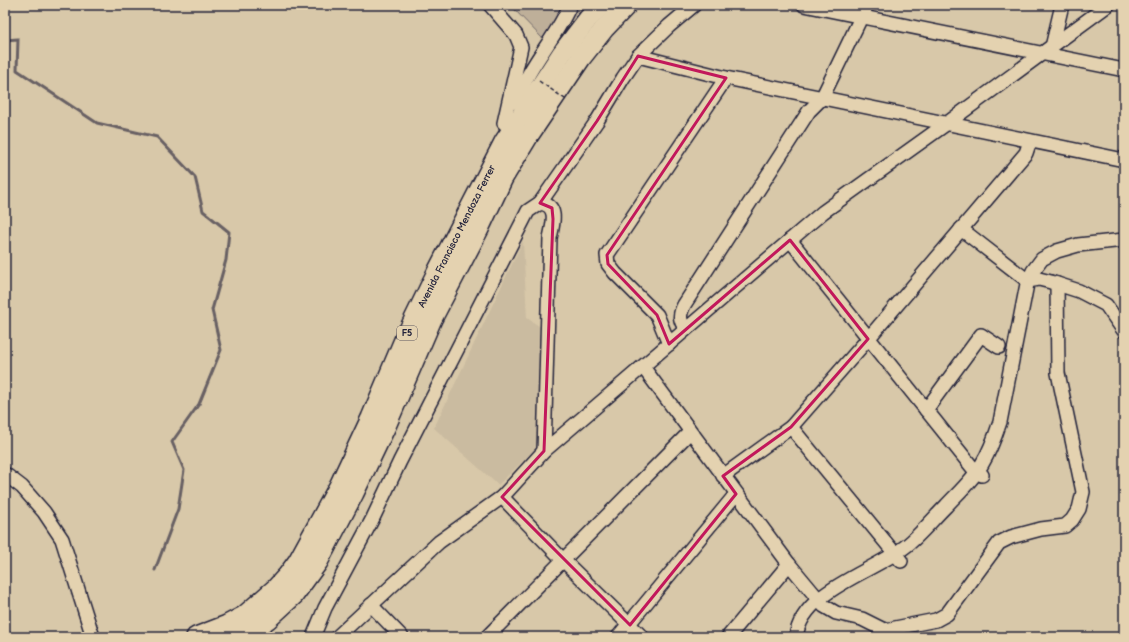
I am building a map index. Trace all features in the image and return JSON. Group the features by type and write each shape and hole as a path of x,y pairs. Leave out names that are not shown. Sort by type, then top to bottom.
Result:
{"highway":[{"name":"Avenida Francisco Mendoza Ferrer","path":"520,127 562,53 588,19 602,5"},
{"name":"Avenida Francisco Mendoza Ferrer","path":"241,637 268,619 294,595 318,562 371,418 404,340 488,171 520,127 581,58 604,29 627,5"},
{"name":"Avenida Francisco Mendoza Ferrer","path":"196,637 227,625 244,616 276,588 298,561 346,489"}],"street":[{"path":"490,5 516,35 521,47 504,123 520,127 516,112 516,105 522,87 547,43 558,29 570,5"},
{"path":"313,637 325,608 373,518 400,461 528,211 540,203 597,121 638,56 669,26 694,5"},
{"path":"804,5 864,11 1048,50 1124,70"},
{"path":"1048,50 1062,5"},
{"path":"337,637 439,542 502,497 544,451 823,212 1108,5"},
{"path":"686,329 681,323 680,318 684,305 809,111 822,98 864,11"},
{"path":"638,56 726,78 1124,160"},
{"path":"669,344 657,315 615,273 608,264 607,256 726,78"},
{"path":"723,476 791,427 1026,153 1030,141"},
{"path":"540,203 547,204 552,208 553,219 550,238 544,451"},
{"path":"961,229 1033,280 1057,284 1079,292 1106,305 1124,331"},
{"path":"790,240 868,339 980,474"},
{"path":"1033,280 1033,271 1042,259 1058,251 1078,245 1124,240"},
{"path":"796,637 797,630 806,614 821,602 845,591 898,558 918,548 980,474 981,466 994,441 1000,422 1024,296 1033,280 1047,266 1069,256 1124,249"},
{"path":"885,630 936,620 947,614 999,543 1011,537 1041,529 1065,526 1072,520 1079,509 1083,492 1058,373 1057,284"},
{"path":"926,410 981,335 999,347"},
{"path":"642,367 789,564 821,602 836,613 862,619 898,637"},
{"path":"791,427 898,558"},
{"path":"487,637 690,432"},
{"path":"5,474 22,487 44,512 62,539 93,637"},
{"path":"618,637 630,625 736,494"},
{"path":"502,497 563,560 642,637"},
{"path":"728,637 789,564"},
{"path":"805,637 805,632 821,602"},
{"path":"371,605 402,637"}],"path":[{"path":"539,81 565,99"}],"highlighted area":[{"path":"638,56 726,78 607,255 608,264 657,315 669,344 790,240 868,339 791,427 723,476 736,494 630,625 502,497 544,451 553,219 552,208 540,203 597,121"}],"shaded area":[{"path":"510,5 585,5 553,47 547,43"},
{"path":"523,241 527,318 542,328 537,447 498,485 434,428"}],"waterway":[{"path":"5,40 18,39 17,70 97,123 157,137 195,177 203,211 229,232 226,260 212,310 221,350 199,404 172,442 184,470 178,509 155,570"}]}
